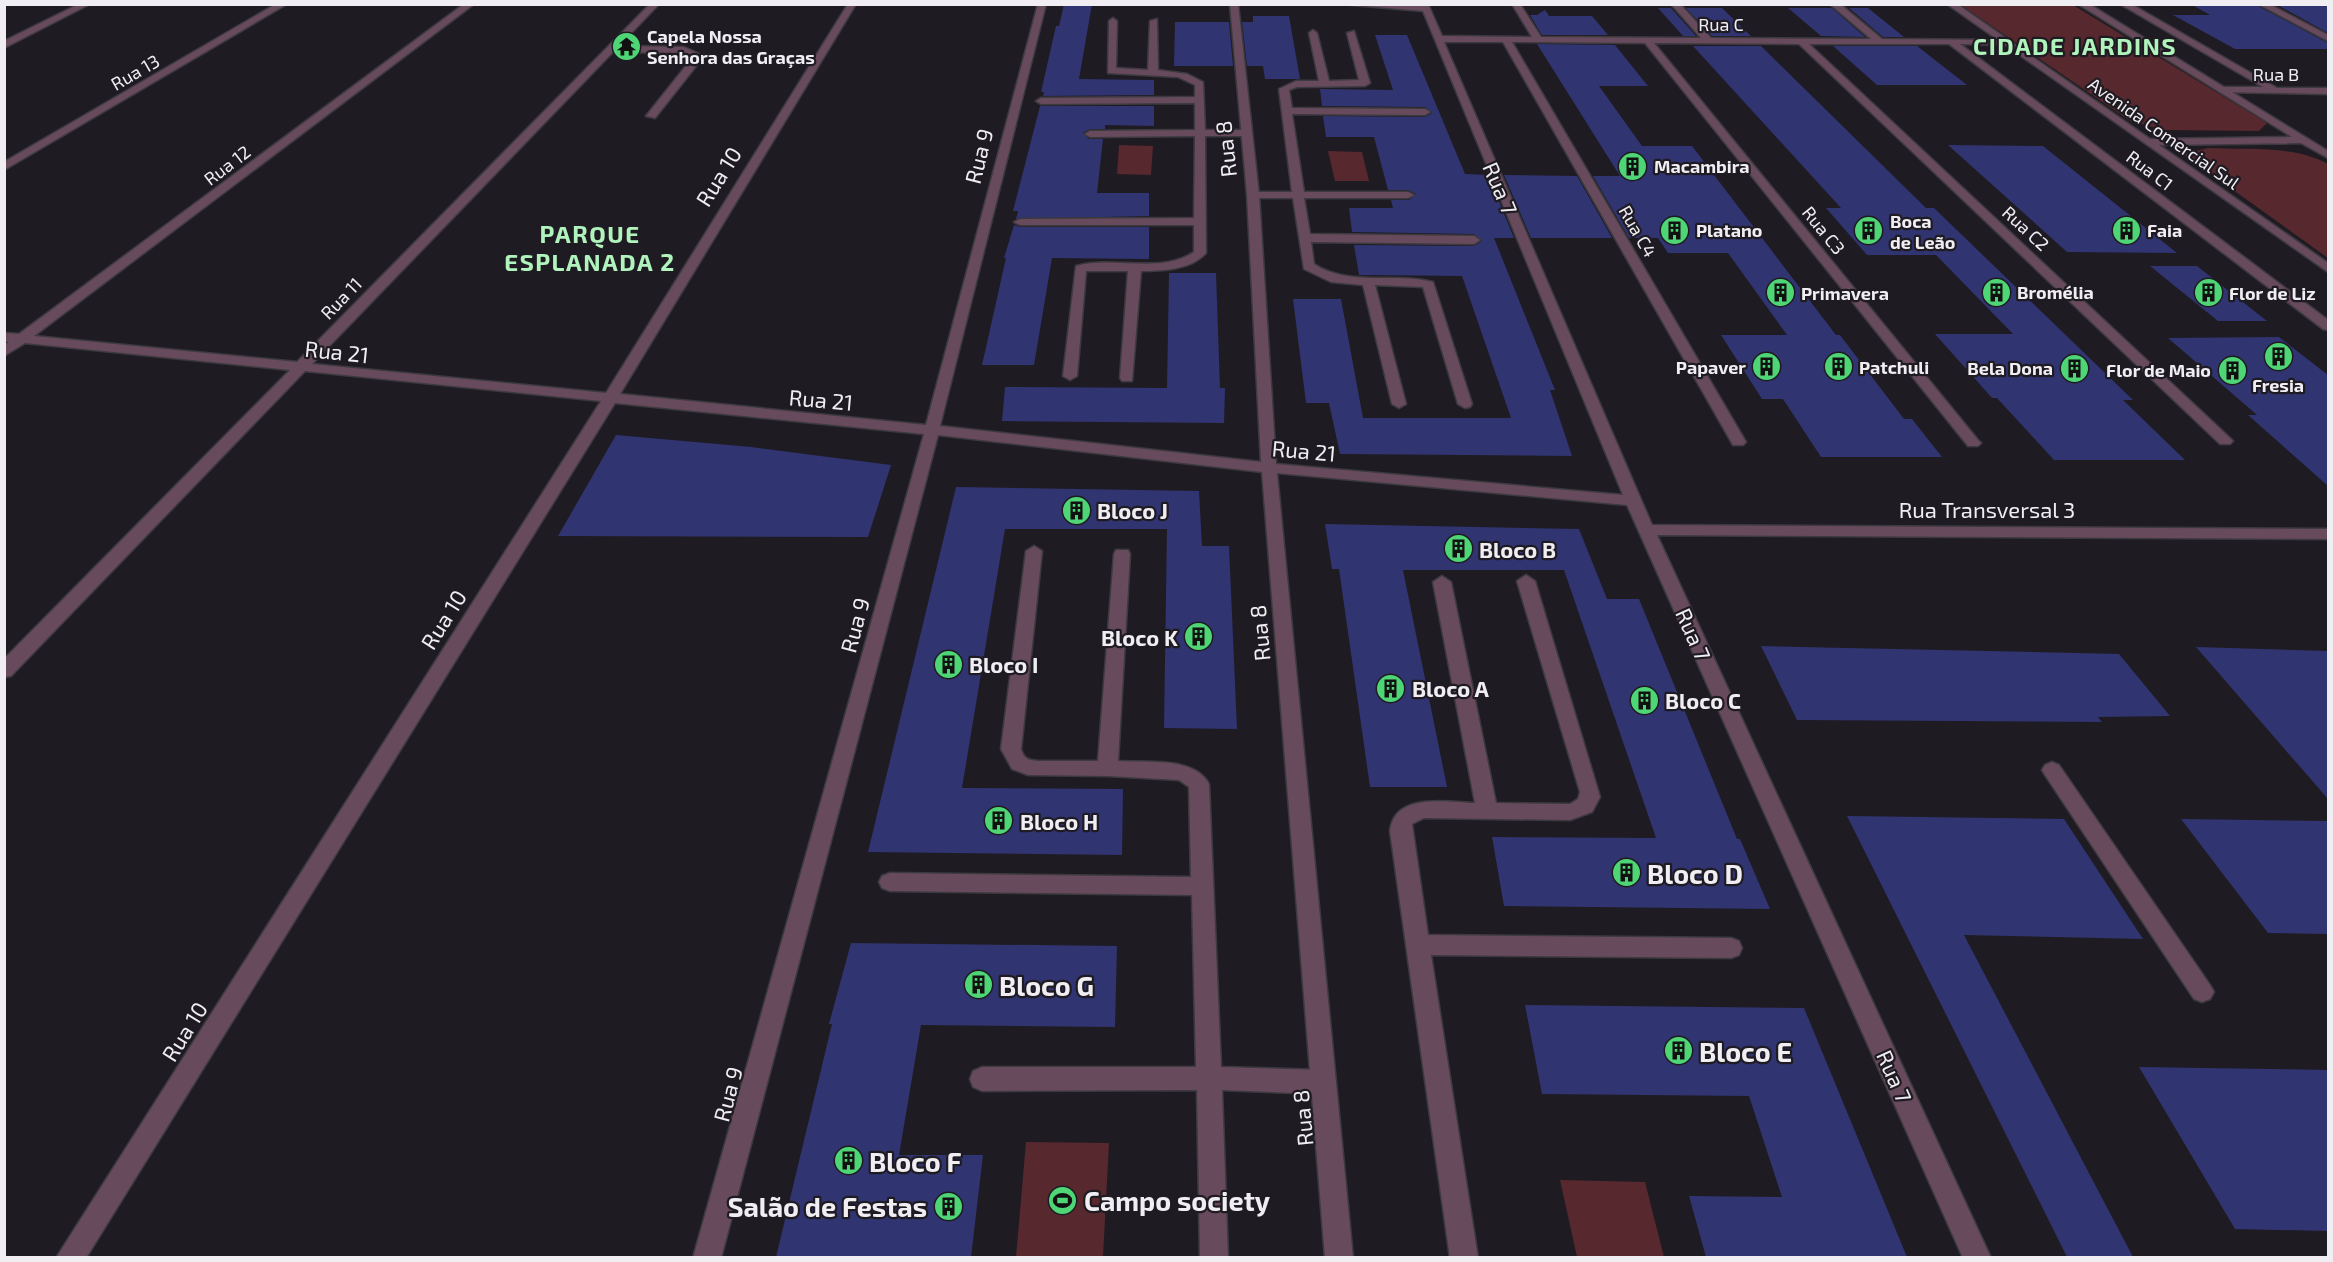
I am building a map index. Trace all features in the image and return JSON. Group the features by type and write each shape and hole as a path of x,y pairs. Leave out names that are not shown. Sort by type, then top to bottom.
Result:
{"street":[{"path":"4,45 86,4"},
{"name":"Rua 13","path":"4,167 283,4"},
{"name":"Rua 12","path":"4,352 470,4"},
{"name":"Rua 11","path":"4,671 656,4"},
{"name":"Rua 10","path":"70,1257 609,400 852,4"},
{"name":"Rua 9","path":"707,1257 932,430 1042,4"},
{"name":"Rua 8","path":"1234,4 1253,195 1269,468 1339,1257"},
{"path":"1345,4 1424,7"},
{"path":"1516,4 1538,39"},
{"path":"1675,4 1708,40"},
{"path":"1834,4 1879,41"},
{"name":"Avenida Comercial Sul","path":"1951,4 2328,268"},
{"path":"2082,4 2328,154"},
{"path":"2124,4 2274,90"},
{"path":"2262,4 2328,38"},
{"name":"Rua 7","path":"1424,7 1633,501 1977,1257"},
{"path":"1070,376 1080,269 1090,266 1157,266 1194,259 1200,253 1200,84 1195,79 1153,73 1111,71 1113,21"},
{"path":"1153,73 1154,21"},
{"path":"1313,33 1325,85"},
{"path":"1351,33 1365,83 1286,87 1308,266 1316,273 1327,277 1368,281 1414,281 1429,285 1465,404"},
{"name":"Rua C","path":"1438,39 2004,42"},
{"name":"Rua C4","path":"1506,39 1738,442"},
{"name":"Rua C3","path":"1647,40 1972,443"},
{"name":"Rua C2","path":"1802,41 2225,441"},
{"name":"Rua C1","path":"1951,42 2328,326"},
{"path":"611,49 684,50 699,56 651,116"},
{"name":"Rua B","path":"2222,90 2328,91"},
{"path":"1041,101 1200,100"},
{"path":"1288,111 1425,112"},
{"path":"1090,134 1247,133"},
{"path":"2150,142 2304,140"},
{"path":"1253,195 1408,195"},
{"path":"1020,222 1200,221"},
{"path":"1305,238 1474,240"},
{"path":"1127,378 1135,266"},
{"path":"1368,281 1399,404"},
{"name":"Rua 21","path":"4,337 298,369 932,430 1269,468 1633,501"},
{"name":"Rua Transversal 3","path":"1646,530 2328,534"},
{"path":"1034,551 1011,749 1014,759 1022,766 1035,768 1108,768 1184,773 1193,777 1199,784 1214,1257"},
{"path":"1108,768 1122,554"},
{"path":"1464,1257 1401,831 1402,820 1412,813 1424,810 1570,812 1582,809 1590,802 1590,792 1526,581"},
{"path":"1442,582 1487,811"},
{"path":"2052,770 2202,992"},
{"path":"890,882 1204,886"},
{"path":"1418,945 1731,948"},
{"path":"982,1079 1209,1078 1322,1082"}],"shaded area":[{"path":"1961,5 2073,5 2267,123 2259,131 2164,130 2130,121"},
{"path":"1119,145 1153,146 1151,175 1117,174"},
{"path":"2208,148 2285,151 2315,158 2328,164 2328,258 2183,154"},
{"path":"1328,151 1362,152 1369,181 1335,181"},
{"name":"Campo society","path":"1026,1142 1109,1143 1103,1257 1016,1257"},
{"path":"1560,1180 1645,1182 1664,1257 1577,1257"}],"building":[{"path":"1064,4 1092,4 1079,79 1154,80 1154,95 1043,96 1044,92 1041,92 1056,26 1059,26"},
{"path":"2194,6 2258,6 2328,43 2328,49 2235,49 2173,15 2210,15"},
{"path":"2279,6 2328,6 2328,33"},
{"path":"1658,8 1671,8 1696,36 1683,36"},
{"path":"1686,8 1722,8 1751,36 1712,36"},
{"path":"1788,8 1832,8 1865,37 1821,36"},
{"path":"1849,8 1868,8 1904,37 1883,37"},
{"path":"1545,10 1549,16 1592,16 1608,35 1542,35 1530,15 1537,15"},
{"path":"1253,16 1289,16 1300,79 1265,79 1263,66 1247,66 1242,22 1253,22"},
{"path":"1175,22 1229,22 1233,66 1174,66"},
{"path":"1375,35 1407,35 1465,174 1488,175 1514,238 1494,238 1555,390 1550,390 1572,456 1340,454 1329,403 1306,403 1293,299 1341,299 1363,418 1511,418 1462,276 1359,275 1354,245 1474,246 1482,241 1474,234 1352,232 1349,208 1393,208 1391,200 1409,200 1416,194 1408,190 1388,190 1374,137 1326,137 1323,116 1425,117 1432,113 1425,107 1322,106 1320,89 1393,90"},
{"path":"1537,44 1615,45 1648,86 1599,86 1642,146 1692,146 1836,335 1840,335 1904,419 1912,419 1942,457 1821,457 1783,399 1762,399 1721,335 1787,335 1728,253 1668,253 1658,238 1629,238 1593,176 1620,176"},
{"path":"1693,46 1761,46 1926,208 1934,208 2133,400 2123,400 2185,460 2054,460 1997,398 1992,398 1935,334 2013,334 1936,255 1867,255 1826,208 1841,208"},
{"path":"1833,46 1917,46 1967,85 1877,85"},
{"path":"1040,106 1154,106 1154,126 1105,125 1105,129 1090,129 1083,133 1089,139 1103,139 1097,193 1149,193 1149,216 1016,219 1018,211 1013,211"},
{"path":"1948,145 2043,146 2177,253 2067,252"},
{"path":"1504,175 1577,176 1612,238 1531,238"},
{"path":"1014,225 1020,227 1149,227 1149,259 1052,258 1034,365 982,365 1006,258 1004,258"},
{"name":"Flor de Liz","path":"2150,266 2197,266 2267,321 2218,321"},
{"path":"1169,273 1216,273 1220,388 1225,388 1224,423 1002,421 1005,387 1167,388"},
{"path":"2279,337 2328,375 2328,486 2248,415 2257,415 2168,338"},
{"path":"616,435 751,447 891,465 868,537 558,536"},
{"path":"956,487 1199,491 1202,546 1229,546 1237,729 1164,728 1167,529 1005,529 962,788 1123,789 1122,855 868,852"},
{"path":"1325,524 1579,529 1607,599 1639,599 1737,839 1740,839 1770,909 1504,906 1492,837 1656,838 1564,570 1403,570 1447,787 1370,787 1339,569 1332,569"},
{"path":"1761,646 2119,654 2170,716 2098,717 2102,722 1797,720"},
{"path":"2196,647 2328,651 2328,799"},
{"path":"1847,816 2064,819 2143,939 1964,935 2133,1257 2067,1257"},
{"path":"2181,819 2328,821 2328,934 2268,933"},
{"path":"851,943 1117,946 1115,1027 921,1025 899,1155 983,1155 971,1257 776,1257 832,1024 829,1024"},
{"path":"1525,1005 1804,1008 1907,1257 1706,1257 1689,1196 1782,1197 1749,1096 1542,1094"},
{"path":"2139,1067 2328,1070 2328,1231 2235,1229"}],"place":[{"name":"Capela Nossa Senhora das Graças","path":"626,46"},
{"name":"Macambira","path":"1633,166"},
{"name":"Platano","path":"1675,230"},
{"name":"Faia","path":"2126,230"},
{"name":"Boca de Leão","path":"1869,231"},
{"name":"Bromélia","path":"1996,292"},
{"name":"Primavera","path":"1780,293"},
{"name":"Flor de Liz","path":"2208,293"},
{"name":"Fresia","path":"2278,356"},
{"name":"Papaver","path":"1767,367"},
{"name":"Patchuli","path":"1838,367"},
{"name":"Bela Dona","path":"2074,368"},
{"name":"Flor de Maio","path":"2232,370"},
{"name":"Bloco J","path":"1076,510"},
{"name":"Bloco B","path":"1458,549"},
{"name":"Bloco K","path":"1199,637"},
{"name":"Bloco I","path":"948,664"},
{"name":"Bloco A","path":"1391,688"},
{"name":"Bloco C","path":"1644,700"},
{"name":"Bloco H","path":"999,821"},
{"name":"Bloco D","path":"1626,873"},
{"name":"Bloco G","path":"978,985"},
{"name":"Bloco E","path":"1678,1051"},
{"name":"Bloco F","path":"848,1161"},
{"name":"Campo society","path":"1063,1200"},
{"name":"Salão de Festas","path":"948,1206"}],"district":[{"name":"CIDADE JARDINS","path":"2075,45"},
{"name":"PARQUE ESPLANADA 2","path":"590,247"}]}
